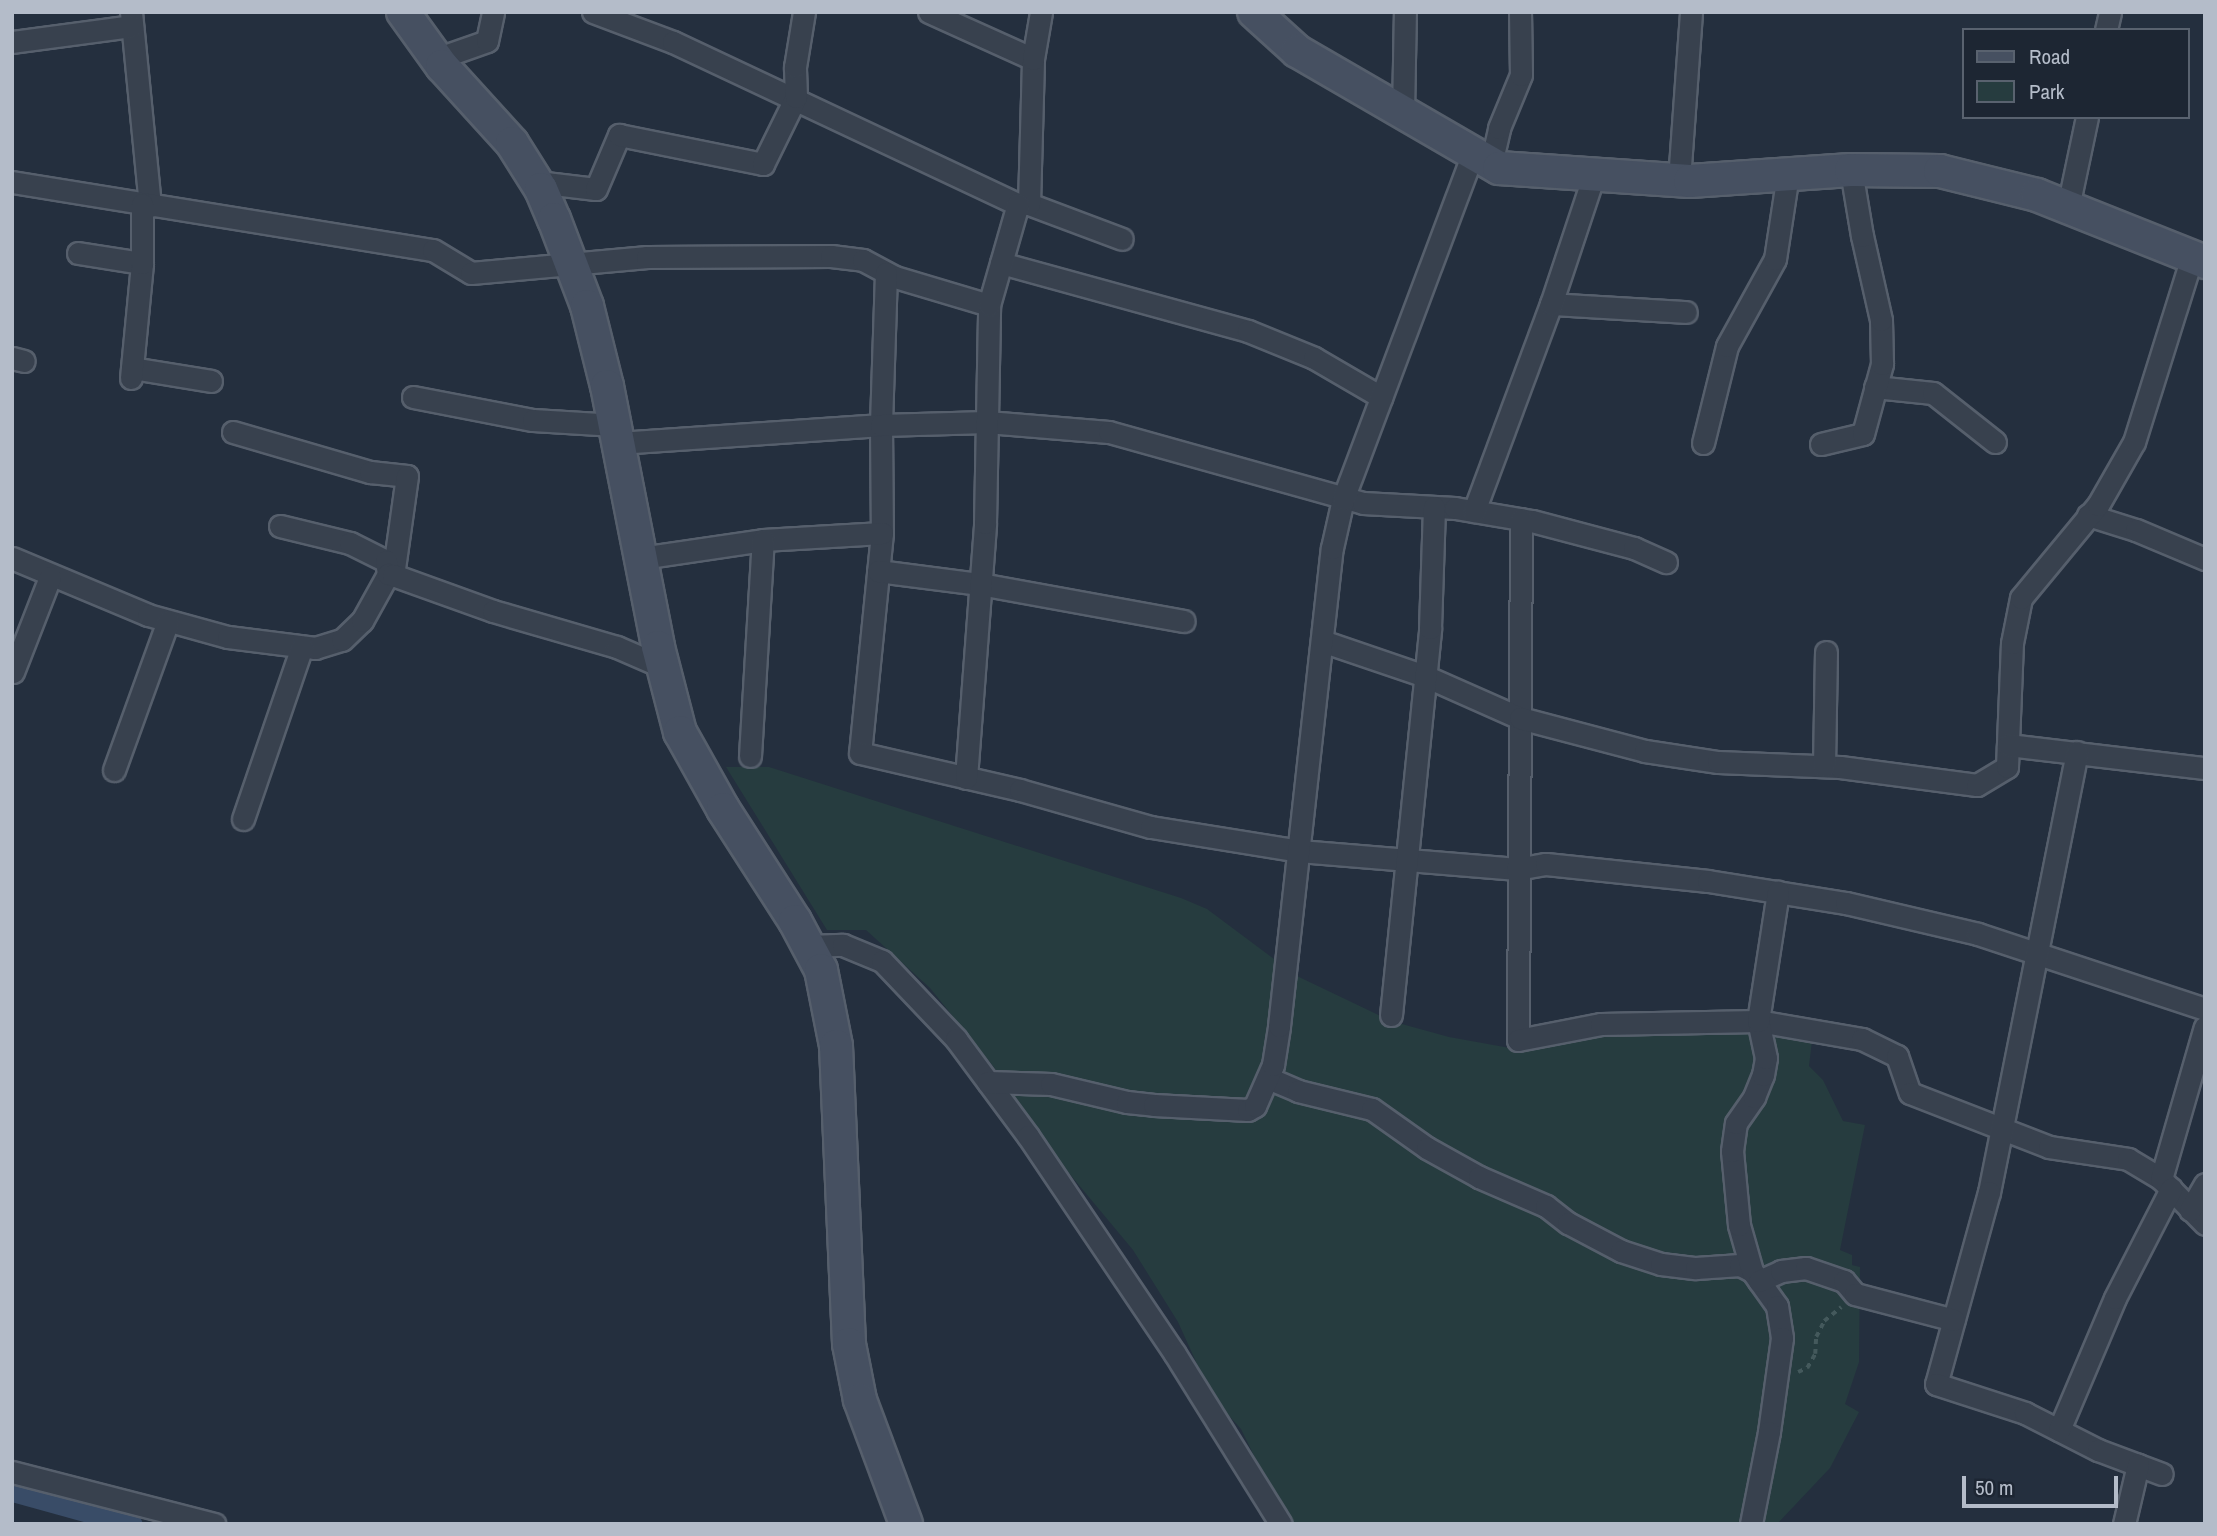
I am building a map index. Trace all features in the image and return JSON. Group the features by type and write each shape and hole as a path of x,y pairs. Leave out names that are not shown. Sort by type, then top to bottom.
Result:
{"street":[{"path":"402,12 436,59 512,143 537,182 587,306 663,667 680,732 701,772 810,946 821,970 836,1046 849,1343 860,1400 906,1524"},
{"path":"436,59 487,41 493,12"},
{"path":"593,12 673,42 1024,204 1122,239"},
{"path":"537,182 596,189 619,135 763,164 796,97 795,67 804,12"},
{"path":"929,12 1033,59"},
{"path":"966,778 981,584 989,305 1001,263 1024,204 1033,59 1041,12"},
{"path":"1254,12 1297,51 1499,168 1679,180 1851,170 1940,172 2037,195 2198,259 2134,442 2088,515 2021,598 2012,643 2007,767 1977,785 1824,766 1718,762 1645,751 1520,718 1425,676 1322,641"},
{"path":"1403,113 1405,12"},
{"path":"988,1082 1051,1084 1140,1104 1248,1110 1255,1106 1268,1078 1279,1026 1332,548 1343,499 1381,397 1482,158 1499,128 1521,75 1520,12"},
{"path":"1679,180 1691,12"},
{"path":"12,42 131,19 146,205 131,373 211,381"},
{"path":"2067,207 2087,119"},
{"path":"1821,444 1863,435 1882,364 1881,320 1862,236 1851,170"},
{"path":"1474,511 1551,304 1594,174"},
{"path":"1703,443 1727,346 1775,259 1788,174"},
{"path":"12,182 433,250 471,273 647,257 831,256 863,260 886,273 989,305"},
{"path":"78,253 142,263"},
{"path":"1001,263 1166,311 1248,331 1314,358 1381,397"},
{"path":"886,273 881,425 882,533 860,753 1020,790 1151,827 1299,851 1520,868 1546,864 1708,881 1846,903 1978,933 2205,1009"},
{"path":"1551,304 1686,312"},
{"path":"1875,387 1933,393 1995,442"},
{"path":"413,397 616,434 987,422 1109,432 1343,499 1363,503 1474,511 1521,519 1634,548 1666,562"},
{"path":"12,558 50,577 168,621 228,637 315,648 342,640 362,621 391,574 407,475 369,472 233,432"},
{"path":"1391,1014 1425,676 1434,507"},
{"path":"2088,515 2136,530 2205,559"},
{"path":"1521,519 1518,1040 1601,1024 1758,1020 1862,1039 1897,1056 1910,1093 2049,1147 2128,1159 2166,1184 2197,1217"},
{"path":"280,526 350,543 386,561 391,574 493,611 617,647 663,667"},
{"path":"641,558 763,540 882,533"},
{"path":"750,756 763,540"},
{"path":"878,571 981,584 1184,621"},
{"path":"13,671 50,577"},
{"path":"114,770 168,621"},
{"path":"243,820 302,647"},
{"path":"1824,766 1826,652"},
{"path":"2008,745 2205,768"},
{"path":"2077,752 2039,953 1989,1192 1936,1384 2025,1413 2162,1474"},
{"path":"1751,1524 1774,1405 1782,1338 1777,1306 1756,1276 1739,1225 1732,1151 1736,1123 1754,1097 1763,1075 1766,1058 1758,1020 1778,892"},
{"path":"810,946 843,945 882,961 956,1039 1028,1136 1175,1354 1281,1524"},
{"path":"2059,1430 2166,1184 2205,1027"},
{"path":"1268,1078 1298,1091 1372,1110 1427,1148 1479,1177 1546,1206 1568,1223 1621,1251 1661,1264 1696,1268 1740,1265 1756,1276 1806,1269 1844,1281 1855,1294 1954,1320"},
{"path":"2197,1217 2205,1184"},
{"path":"2124,1524 2138,1465"},
{"path":"12,1472 214,1524"}],"path":[{"path":"1774,1405 1798,1372 1807,1368 1825,1321 1855,1294"}],"green space":[{"path":"726,767 769,767 1181,898 1207,909 1297,976 1391,1021 1449,1037 1510,1048 1571,1034 1748,1026 1812,1041 1809,1066 1823,1080 1843,1121 1865,1125 1840,1250 1852,1255 1852,1265 1860,1267 1859,1362 1845,1404 1859,1412 1830,1468 1777,1524 1294,1524 1277,1503 1241,1429 1212,1397 1178,1322 1133,1250 1063,1166 993,1066 930,988 866,930 827,930"}],"waterway":[{"path":"12,1491 132,1524"}]}
